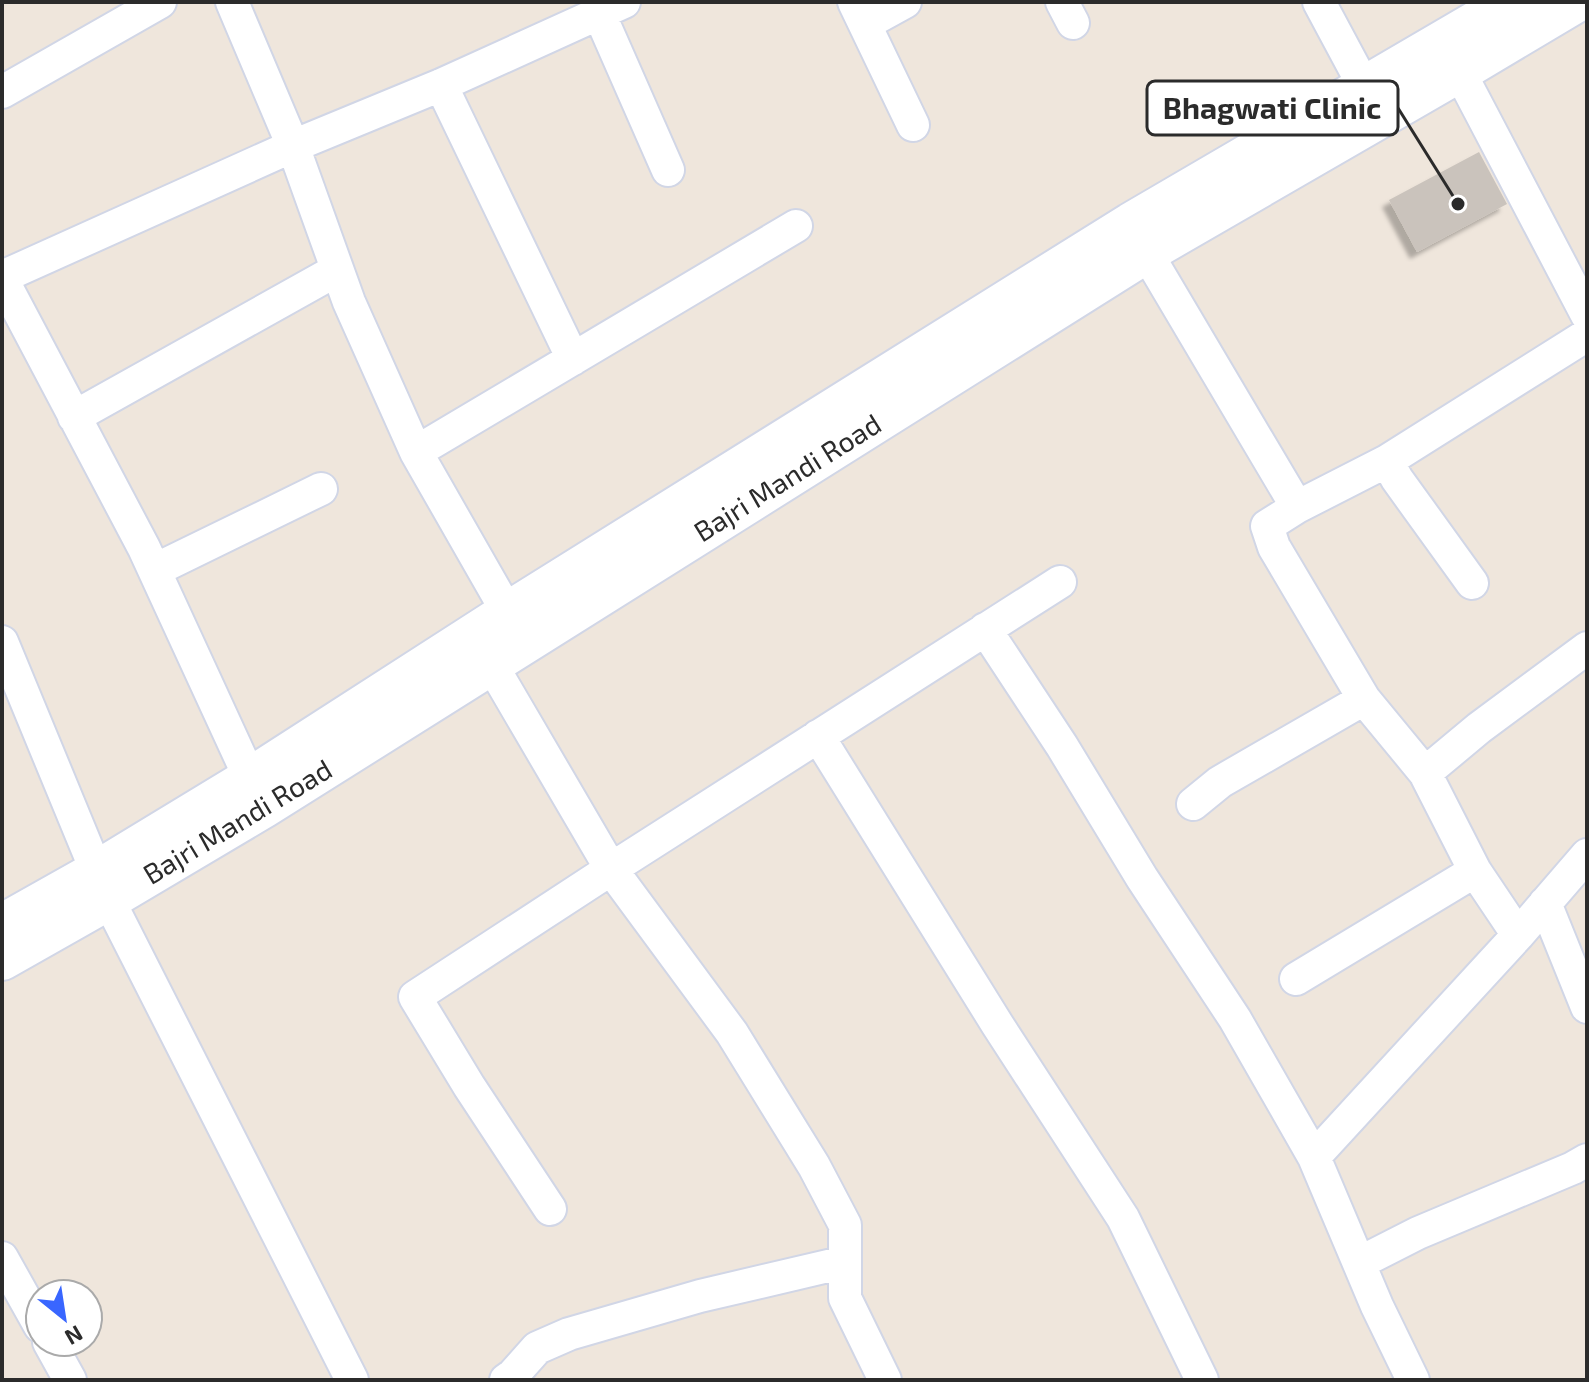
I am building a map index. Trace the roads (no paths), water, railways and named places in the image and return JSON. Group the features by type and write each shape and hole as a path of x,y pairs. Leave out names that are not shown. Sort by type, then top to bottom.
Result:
{"street":[{"path":"2,92 160,2"},
{"path":"232,2 293,146 349,302 416,452 508,613 491,664 611,869 732,1033 814,1166 845,1225 845,1298 885,1380"},
{"path":"905,2 859,13 913,125"},
{"path":"1319,2 1365,88"},
{"path":"668,170 611,7 2,278 155,570 256,793 508,613 1131,224 1511,2"},
{"name":"Bajri Mandi Road","path":"2,959 102,886 256,793 491,664 1146,252 1575,2"},
{"path":"1459,71 1587,315"},
{"path":"441,85 573,359"},
{"path":"416,452 796,226"},
{"path":"1146,252 1297,507"},
{"path":"74,417 337,270"},
{"path":"1518,935 1475,871 1425,773 1364,699 1274,547 1267,526 1297,507 1387,461 1587,335"},
{"path":"1387,461 1472,583"},
{"path":"155,570 321,489"},
{"path":"550,1209 415,997 1060,582"},
{"path":"985,629 1235,1019 1314,1157 1377,1306 1413,1380"},
{"path":"2,642 102,886 352,1380"},
{"path":"1425,773 1479,728 1587,648"},
{"path":"1193,804 1220,782 1364,699"},
{"path":"818,736 997,1024 1123,1218 1202,1380"},
{"path":"1314,1157 1518,935 1587,855"},
{"path":"1296,979 1475,871"},
{"path":"2,926 102,886"},
{"path":"1545,903 1587,1007"},
{"path":"1359,1263 1418,1233 1587,1160"},
{"path":"2,1258 24,1297"},
{"path":"506,1380 537,1348 569,1334 700,1296 845,1262"},
{"path":"58,1358 70,1380"}],"place":[{"name":"Bhagwati Clinic","path":"1458,204"}]}
